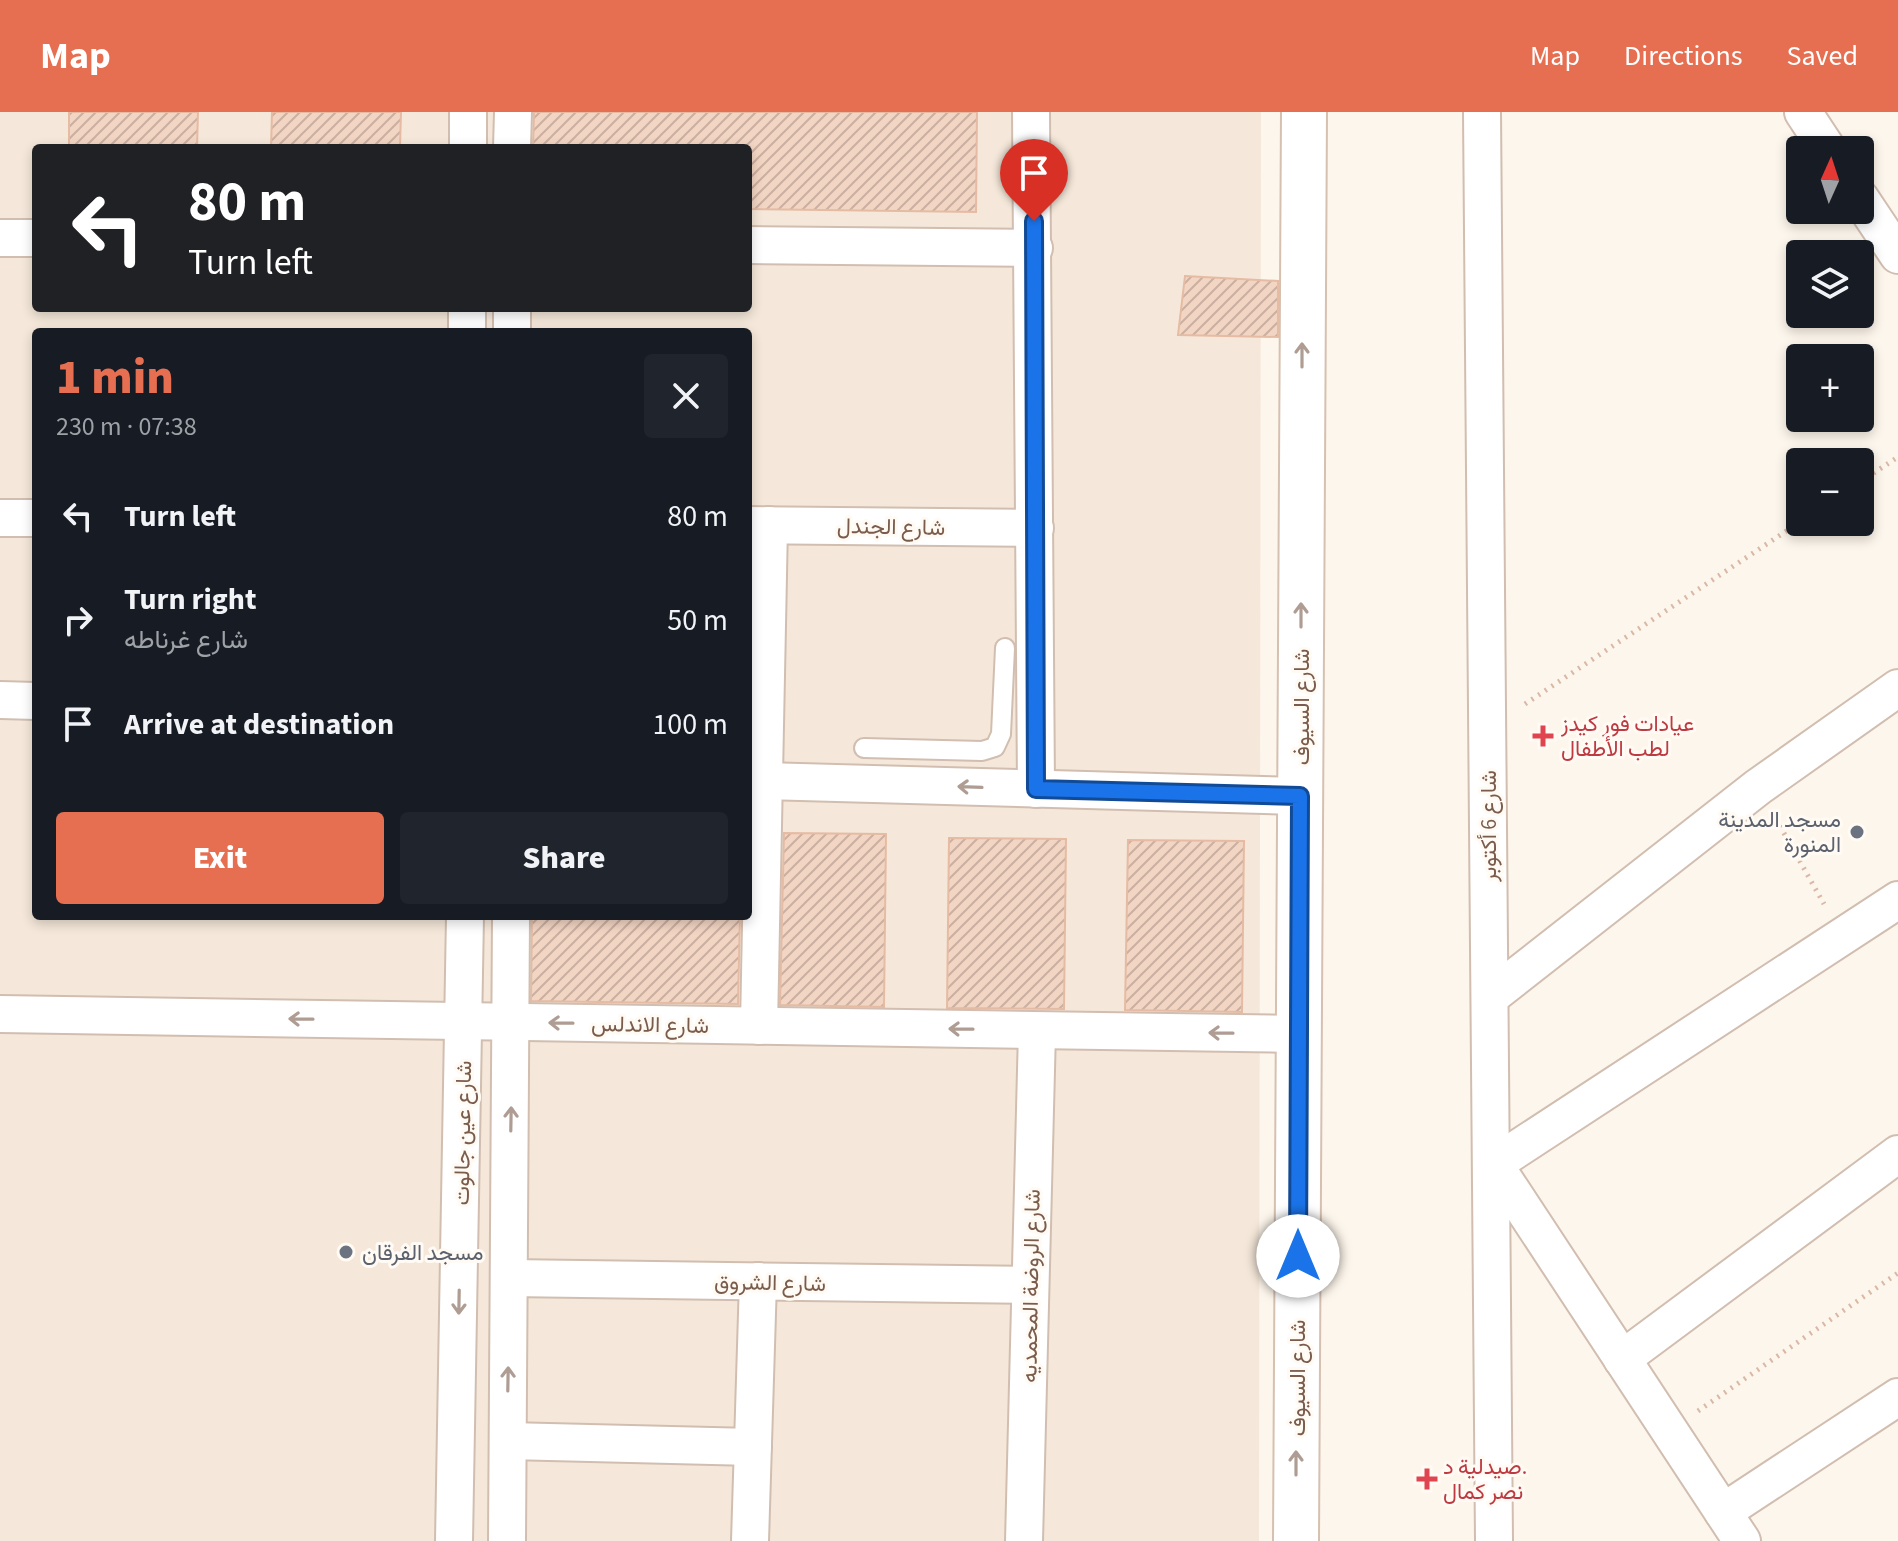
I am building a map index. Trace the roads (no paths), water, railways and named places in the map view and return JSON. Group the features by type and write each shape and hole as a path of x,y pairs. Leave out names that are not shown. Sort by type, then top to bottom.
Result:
{"main road":[{"name":"شارع السيوف","path":"1296,1541 1304,112"}],"street":[{"path":"468,112 468,144"},
{"path":"512,144 513,112"},
{"path":"1031,112 1036,789"},
{"name":"شارع 6 أكتوبر","path":"1482,112 1494,1541"},
{"path":"1803,112 1819,136"},
{"path":"1874,219 1898,255"},
{"path":"0,238 32,238"},
{"path":"752,245 1034,248"},
{"path":"0,518 32,518"},
{"path":"758,525 764,781 755,857 759,1026"},
{"name":"شارع الجندل","path":"758,525 1035,528"},
{"path":"1490,997 1758,787 1898,688"},
{"path":"0,700 32,701"},
{"path":"764,781 1300,796"},
{"path":"1898,900 1492,1165 1733,1526 1898,1397"},
{"name":"شارع عين جالوت","path":"454,1541 465,920"},
{"path":"507,1541 511,920"},
{"name":"شارع الاندلس","path":"0,1014 1299,1034"},
{"name":"شارع الروضة المحمديه","path":"1024,1541 1037,1031"},
{"path":"1622,1359 1898,1154"},
{"name":"شارع الشروق","path":"509,1278 1030,1285"},
{"path":"750,1541 758,1281"},
{"path":"508,1441 753,1447"}],"lane":[{"path":"864,748 982,751 995,747 1001,734 1005,648"},
{"path":"891,785 893,749"}],"place":[{"name":"عيادات فور كيدز لطب الأطفال","path":"1543,736"},
{"name":"مسجد المدينة المنورة","path":"1857,832"},
{"name":"مسجد الفرقان","path":"346,1252"},
{"name":"صيدلية د. نصر كمال","path":"1427,1479"}]}
